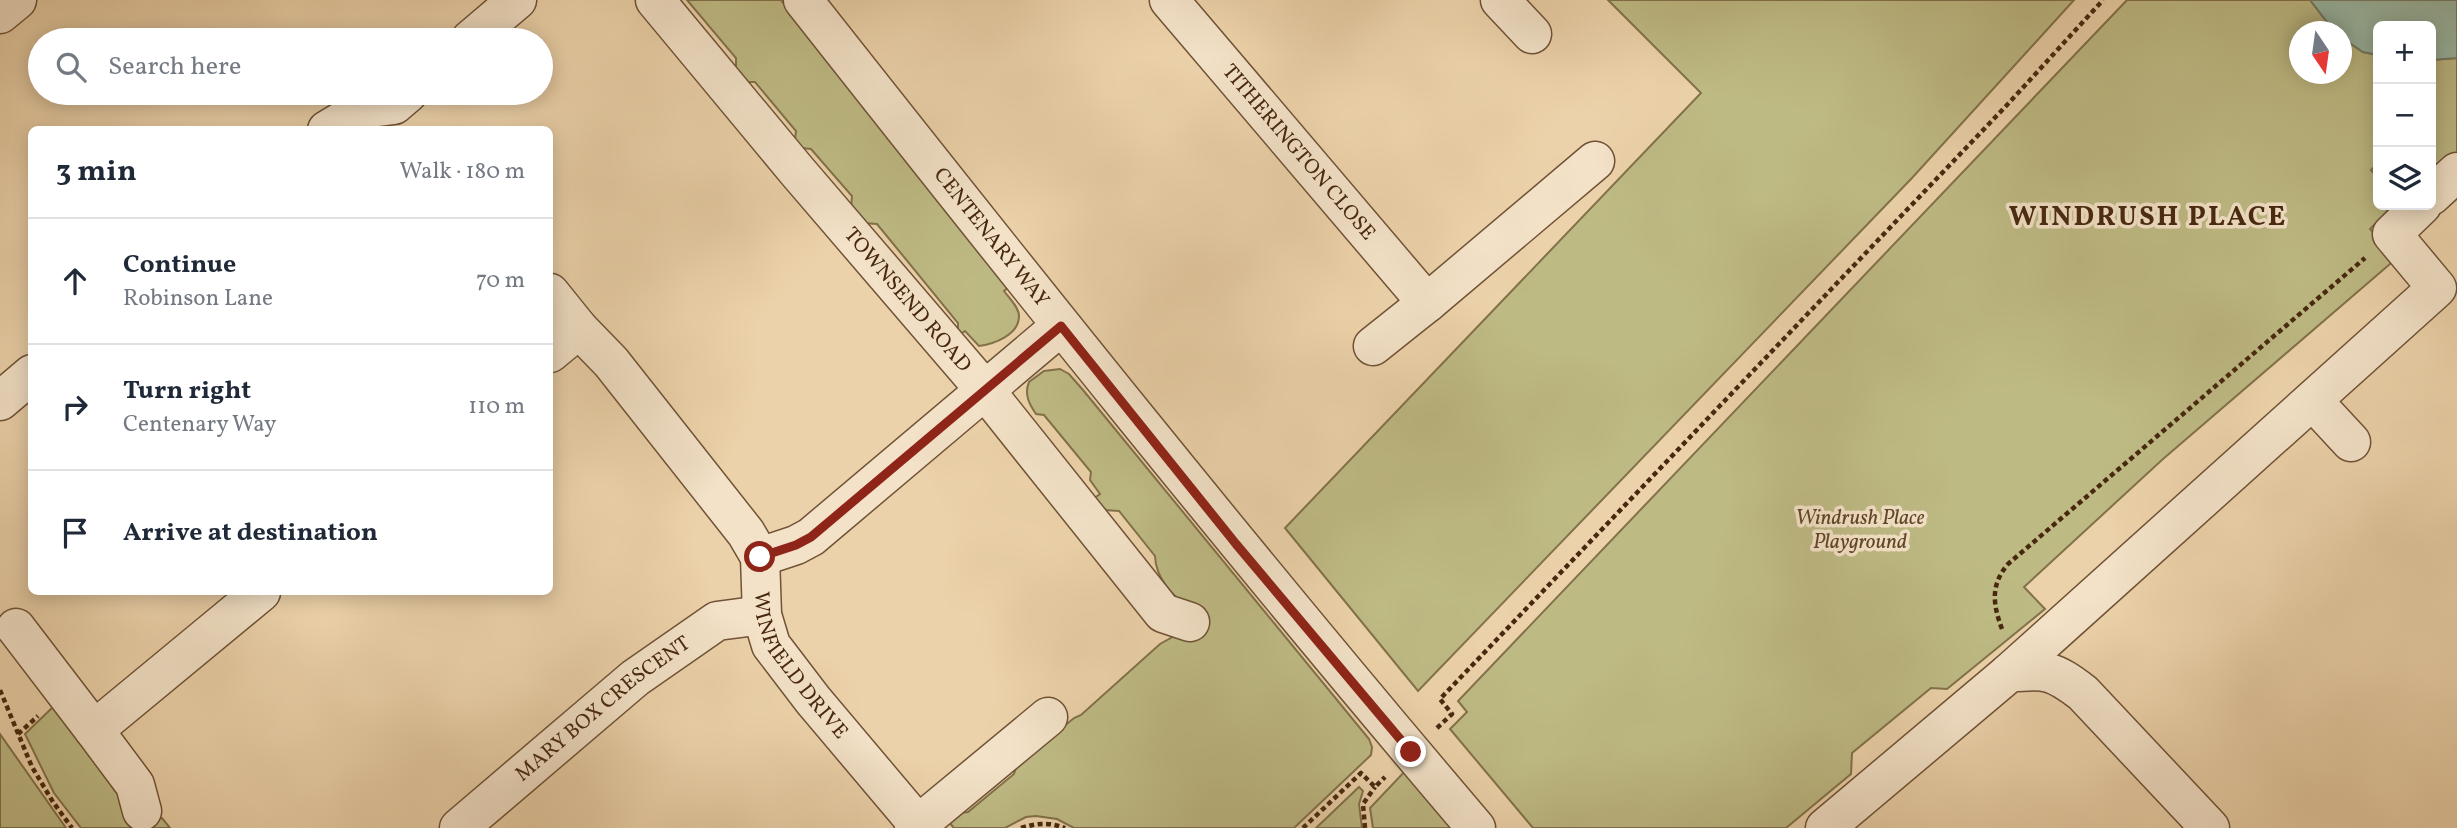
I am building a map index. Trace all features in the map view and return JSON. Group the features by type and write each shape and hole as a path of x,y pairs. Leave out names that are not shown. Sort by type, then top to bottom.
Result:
{"street":[{"path":"0,14 17,0"},
{"path":"484,28 517,0"},
{"name":"TOWNSEND ROAD","path":"655,0 984,389 1163,613 1190,622"},
{"name":"CENTENARY WAY","path":"803,0 1236,544 1476,828"},
{"name":"TITHERINGTON CLOSE","path":"1169,0 1427,303"},
{"path":"1500,0 1532,34"},
{"path":"333,126 362,108 405,109"},
{"path":"1373,346 1595,162"},
{"path":"2436,191 2457,172"},
{"path":"1825,828 2018,665 2437,288 2392,234 2417,210"},
{"name":"WINFIELD DRIVE","path":"553,297 611,362 746,533 760,557 762,615 771,645 917,827"},
{"path":"760,557 811,537 1061,326"},
{"path":"553,350 579,328"},
{"path":"0,401 28,377"},
{"path":"2313,401 2351,442"},
{"path":"94,730 257,595"},
{"path":"7,610 135,785 142,811"},
{"name":"MARY BOX CRESCENT","path":"459,828 635,678 718,621 762,615"},
{"path":"2018,665 2060,676 2083,693 2210,828"},
{"path":"917,827 1048,717"}],"path":[{"path":"1365,828 1363,804 1368,794 1452,714 1440,699 2007,105 2103,0"},
{"path":"2018,665 1995,606 1996,585 2008,564 2392,234"},
{"path":"0,690 32,767 72,828"},
{"path":"1303,828 1361,773 1375,788"},
{"path":"1021,828 1039,823 1065,828"}],"green space":[{"path":"687,0 781,0 1011,285 1004,291 1016,306 1019,316 1018,323 1010,333 998,341 979,346 965,331 958,336 958,323 877,224 862,223 851,209 852,196 811,149 794,147 796,131 755,82 743,82 736,71 736,58"},
{"path":"1608,0 2074,0 1912,178 1418,691 1285,528 1701,93"},
{"name":"Windrush Place Playground","path":"2127,0 2310,0 2326,21 2289,21 2289,84 2352,84 2352,45 2363,52 2373,54 2373,210 2388,210 2370,229 2397,258 2163,459 2024,587 2045,609 1947,689 1931,688 1852,753 1851,774 1786,828 1533,828 1450,729 1467,712 1458,701"},
{"path":"2457,58 2457,164 2436,170 2436,84 2436,60"},
{"path":"1060,369 1069,374 1083,390 1369,739 1371,755 1294,828 1074,828 1057,819 1036,816 1026,817 1005,828 954,828 945,818 952,814 968,812 1014,774 1017,764 1081,715 1160,644 1201,621 1165,584 1156,566 1155,556 1119,511 1104,510 1093,499 1100,494 1090,480 1091,472 1044,415 1036,414 1031,406 1027,395 1029,382 1044,371"},
{"path":"56,704 139,822 162,818 170,828 81,828 54,793 25,734"},
{"path":"0,734 66,828 0,828"},
{"path":"1407,769 1455,828 1373,828 1370,808"},
{"path":"1359,787 1363,791 1359,804 1362,828 1316,828"}],"shaded area":[{"path":"2310,0 2457,0 2457,58 2436,60 2436,21 2373,21 2373,54 2363,52 2352,45 2352,21 2326,21"}],"district":[{"name":"WINDRUSH PLACE","path":"2148,217"}],"route":[{"path":"760,557 811,537 1061,326 1236,544 1411,752"}]}
